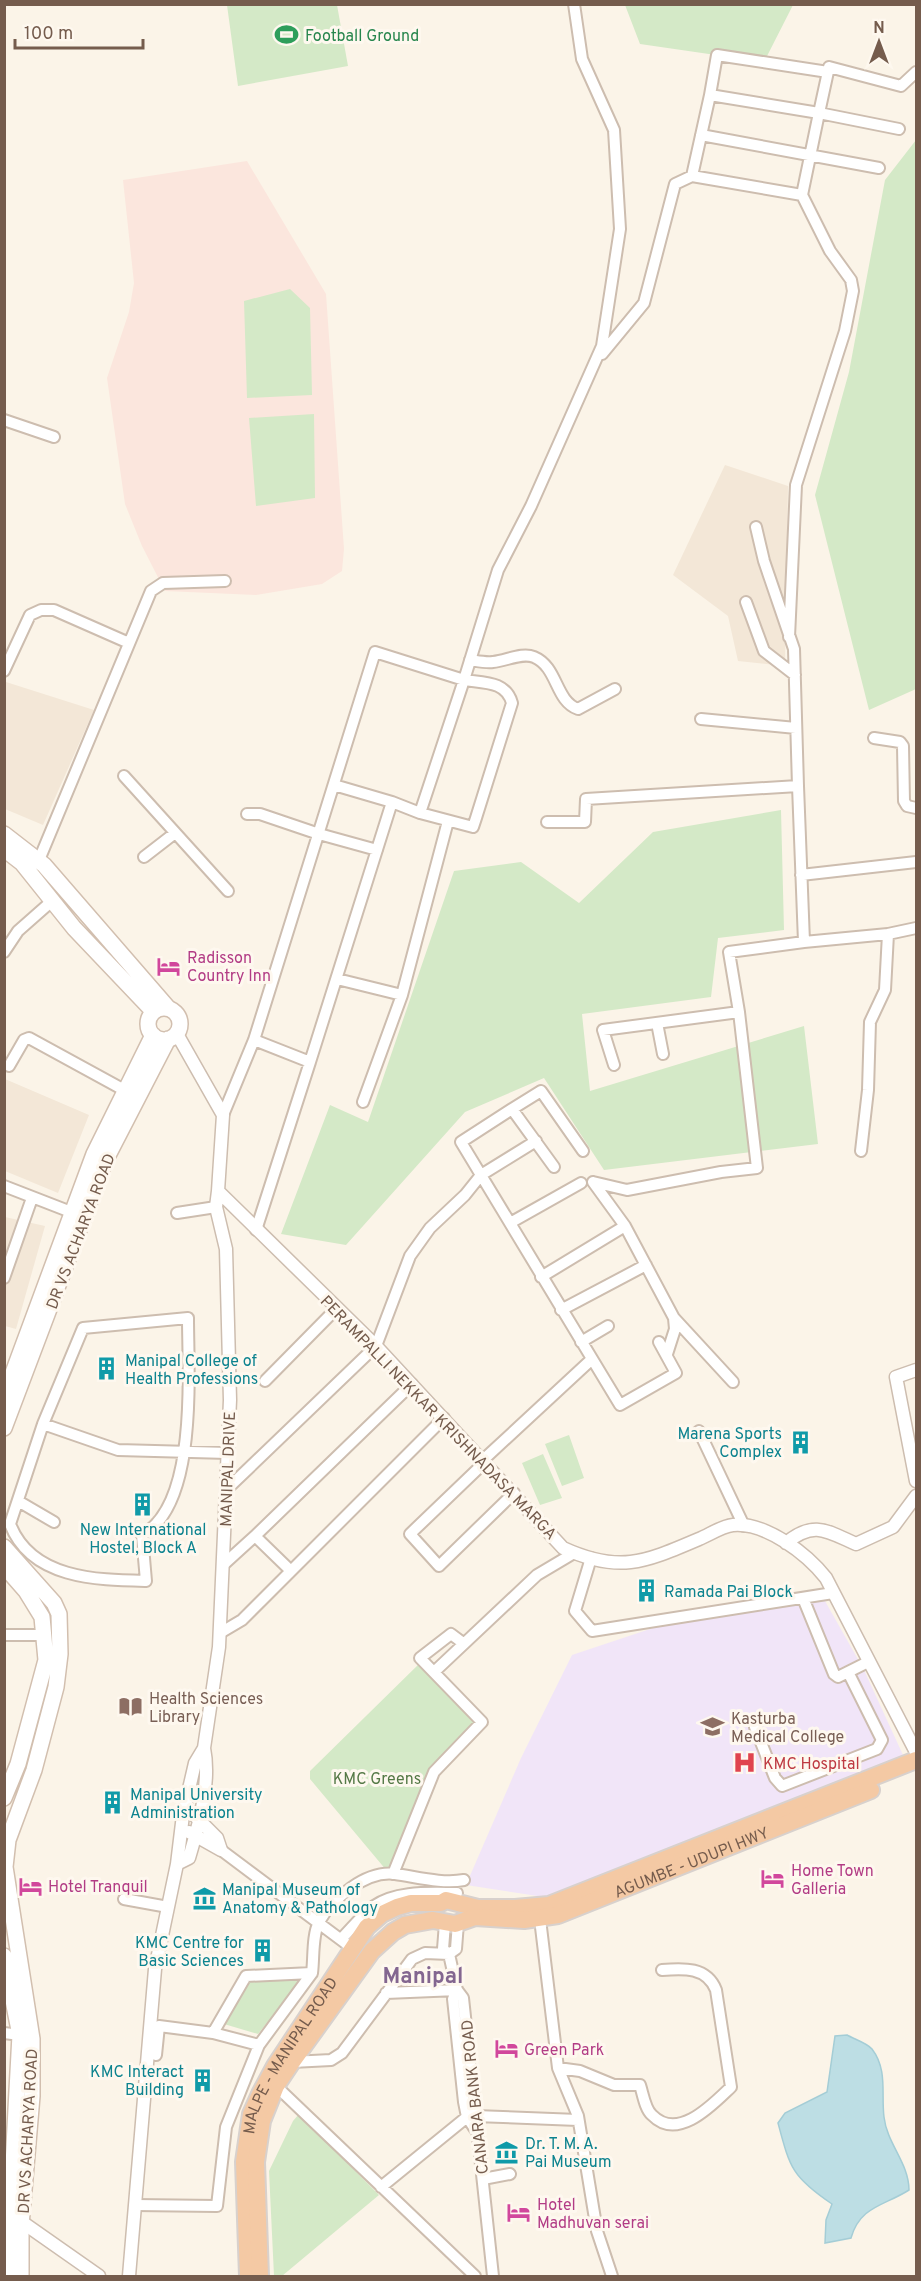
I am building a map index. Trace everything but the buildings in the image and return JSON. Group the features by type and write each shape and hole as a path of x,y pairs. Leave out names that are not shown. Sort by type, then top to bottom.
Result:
{"highway":[{"name":"AGUMBE - UDUPI HWY","path":"454,1900 478,1908 507,1909 557,1902 916,1760"},
{"name":"AGUMBE - UDUPI HWY","path":"452,1922 475,1917 540,1919 578,1908 916,1771"},
{"path":"454,1900 465,1916 452,1922 439,1914 454,1900"},
{"name":"MALPE - MANIPAL ROAD","path":"248,2277 244,2162 251,2114 274,2066 346,1944 382,1914 411,1903 454,1900"},
{"name":"MALPE - MANIPAL ROAD","path":"260,2277 258,2141 262,2121 276,2086 372,1951 384,1939 405,1925 433,1920 452,1922"}],"main road":[{"path":"4,834 39,860 161,1010"},
{"path":"4,849 22,862 75,928 161,1010 180,1019 166,1036 148,1026 161,1010"},
{"name":"DR VS ACHARYA ROAD","path":"4,1428 9,1396 71,1212 94,1154 126,1091 166,1036"},
{"name":"DR VS ACHARYA ROAD","path":"9,1396 105,1161 166,1036"},
{"name":"DR VS ACHARYA ROAD","path":"4,1547 48,1594 59,1614 60,1654 56,1687 34,1770 8,1840 5,1866 12,2034 9,2140 22,2222 21,2277"},
{"path":"4,1566 26,1591 42,1617 46,1660 18,1764 4,1798"},
{"path":"18,1764 34,1770"},
{"name":"DR VS ACHARYA ROAD","path":"7,2277 32,2096 30,2011 10,1960"}],"street":[{"path":"420,813 498,570 531,506 602,346 620,229 614,130 582,59 574,4"},
{"path":"692,176 717,56 828,72"},
{"path":"789,637 796,485 845,331 853,291 851,280 830,251 802,195 829,67 901,86 916,72"},
{"path":"710,95 899,129"},
{"path":"701,135 879,168"},
{"path":"594,363 644,303 675,184 692,176 802,195"},
{"path":"4,420 54,437"},
{"path":"756,527 764,561 794,649 804,942"},
{"path":"39,860 151,591 163,583 225,581"},
{"path":"746,602 764,651 795,675"},
{"path":"4,671 30,615 40,610 54,610 129,644"},
{"path":"218,1191 223,1115 254,1040 375,652 464,680 502,686 509,692 512,703 473,827 420,813 334,785"},
{"path":"470,660 492,662 532,656 542,661 551,671 567,702 578,709 615,689"},
{"path":"701,719 796,728"},
{"path":"874,738 900,742 903,746 904,801 907,806 916,808"},
{"path":"124,776 228,891"},
{"path":"547,822 585,822 586,799 798,786"},
{"path":"256,1230 392,802"},
{"path":"247,813 260,814 377,850"},
{"path":"363,1102 402,995 448,820"},
{"path":"144,857 175,832"},
{"path":"801,875 916,862"},
{"path":"4,952 18,932 52,901"},
{"path":"733,1382 674,1318 625,1226 593,1182 627,1190 757,1168 739,1012 729,952 888,934 916,928"},
{"path":"861,1151 868,1090 870,1022 885,990 888,934"},
{"path":"337,979 402,995"},
{"path":"614,1065 603,1030 739,1012"},
{"path":"657,1023 663,1054"},
{"path":"166,1036 196,1068 223,1115"},
{"path":"9,1066 24,1040 29,1038 126,1091"},
{"path":"254,1040 310,1062"},
{"path":"583,1151 541,1091 461,1142 620,1405 676,1373 659,1342"},
{"path":"512,1109 554,1167"},
{"path":"226,1490 376,1346 410,1256 430,1228 465,1195 481,1175 536,1141"},
{"path":"510,1223 580,1183"},
{"path":"4,1186 71,1212"},
{"name":"PERAMPALLI NEKKAR KRISHNADASA MARGA","path":"218,1191 376,1346 563,1548 591,1558 627,1564 647,1561 732,1525 744,1526"},
{"name":"MANIPAL DRIVE","path":"204,1748 220,1633 230,1400 226,1249 216,1207 218,1191"},
{"path":"4,1278 32,1198"},
{"path":"177,1213 216,1207"},
{"path":"541,1277 625,1226"},
{"path":"561,1310 646,1265"},
{"path":"265,1381 337,1308"},
{"path":"189,1318 186,1451 162,1517 142,1535 146,1581 83,1578 57,1570 33,1556 14,1534 10,1524 43,1424 83,1328 189,1318"},
{"path":"667,1354 675,1329 674,1318"},
{"path":"581,1342 608,1326"},
{"path":"514,1493 439,1566 410,1534 592,1359"},
{"path":"916,1370 896,1377 916,1482"},
{"path":"223,1565 412,1384"},
{"path":"220,1633 242,1620 444,1418"},
{"path":"43,1424 118,1450 228,1453"},
{"path":"699,1431 744,1526 786,1543 810,1558 826,1578 916,1752"},
{"path":"786,1543 800,1532 821,1528 856,1544 893,1527 916,1496"},
{"path":"18,1501 54,1522"},
{"path":"255,1536 291,1571"},
{"path":"434,1672 537,1575 574,1552"},
{"path":"591,1558 575,1611 592,1631 833,1593"},
{"path":"802,1598 834,1674 838,1677 868,1662"},
{"path":"393,1874 434,1772 482,1722 420,1658 451,1634 463,1644"},
{"path":"4,1635 44,1635"},
{"path":"755,1727 775,1778 782,1786 877,1749 882,1740 848,1672"},
{"path":"177,1865 189,1857 196,1834 207,1765 204,1748"},
{"path":"129,2277 155,1970 177,1865 182,1821 195,1763 204,1748"},
{"path":"182,1821 191,1813 217,1839 221,1850"},
{"path":"182,1821 209,1846 221,1850 346,1944"},
{"path":"135,2205 217,2206 226,2127 260,2045 312,1973 318,1924 341,1895 376,1876 393,1874 450,1882 464,1880 454,1900"},
{"path":"124,1899 168,1907"},
{"path":"540,1919 558,2068 578,2120 597,2231 612,2277"},
{"path":"292,2062 331,2060 342,2053 412,1959 425,1953 449,1954 456,1949 452,1922"},
{"path":"449,1954 457,1990 453,1999 471,2117"},
{"path":"558,2068 580,2071 614,2085 640,2085 650,2114 659,2120 687,2122 701,2116 731,2087 716,1990 711,1979 699,1971 662,1970"},
{"path":"213,2033 246,1976 312,1973"},
{"path":"386,1993 457,1990"},
{"path":"156,2055 159,2026 213,2033 260,2045"},
{"path":"276,2086 475,2277"},
{"path":"381,2187 471,2117 578,2120"},
{"name":"CANARA BANK ROAD","path":"471,2117 483,2179 493,2277"},
{"path":"483,2179 510,2174"},
{"path":"22,2222 99,2277"}],"shaded area":[{"path":"247,161 326,294 344,549 342,571 322,584 256,595 165,591 142,546 125,504 107,378 129,312 134,283 123,180"},
{"path":"725,465 788,486 785,666 738,661 728,616 673,575"},
{"path":"6,682 94,710 43,825 5,809"},
{"path":"5,1079 89,1115 58,1193 5,1171"},
{"path":"5,1217 45,1226 16,1329 5,1326"},
{"name":"Kasturba Medical College","path":"825,1601 864,1670 903,1755 818,1793 544,1897 466,1885 521,1758 572,1655 665,1624"}],"green space":[{"name":"Football Ground","path":"227,5 337,5 348,66 238,86"},
{"path":"625,5 793,5 764,62 640,44"},
{"path":"916,140 916,689 869,710 815,495 849,372 885,180"},
{"path":"290,289 310,308 312,395 247,398 244,301"},
{"path":"314,414 315,498 256,506 249,418"},
{"path":"781,810 784,930 718,938 711,997 582,1014 590,1091 804,1026 818,1144 604,1170 544,1078 465,1112 346,1245 281,1234 330,1105 368,1122 454,871 521,862 579,903 653,832"},
{"path":"569,1435 584,1478 562,1486 545,1444"},
{"path":"543,1454 562,1498 540,1505 522,1463"},
{"name":"KMC Greens","path":"421,1662 481,1723 434,1771 392,1877 310,1779 310,1771"},
{"path":"251,1980 301,1980 258,2034 224,2024"},
{"path":"299,2114 379,2195 282,2276 274,2276 269,2171 293,2121"}],"water":[{"path":"847,2035 870,2047 877,2057 882,2074 886,2127 906,2171 909,2190 867,2213 860,2219 851,2238 825,2243 826,2220 832,2204 808,2186 794,2170 778,2123 785,2113 827,2092 835,2036"}],"place":[{"name":"Football Ground","path":"287,35"},
{"name":"Radisson Country Inn","path":"169,966"},
{"name":"Manipal College of Health Professions","path":"107,1369"},
{"name":"Marena Sports Complex","path":"800,1442"},
{"name":"New International Hostel, Block A","path":"143,1504"},
{"name":"Ramada Pai Block","path":"646,1591"},
{"name":"Health Sciences Library","path":"131,1707"},
{"name":"Kasturba Medical College","path":"713,1727"},
{"name":"KMC Hospital","path":"745,1763"},
{"name":"Manipal University Administration","path":"112,1803"},
{"name":"Home Town Galleria","path":"773,1879"},
{"name":"Hotel Tranquil","path":"30,1886"},
{"name":"Manipal Museum of Anatomy & Pathology","path":"204,1898"},
{"name":"KMC Centre for Basic Sciences","path":"262,1951"},
{"name":"Green Park","path":"506,2049"},
{"name":"KMC Interact Building","path":"202,2080"},
{"name":"Dr. T. M. A. Pai Museum","path":"507,2152"},
{"name":"Hotel Madhuvan serai","path":"519,2213"}],"district":[{"name":"Manipal","path":"423,1975"}]}
